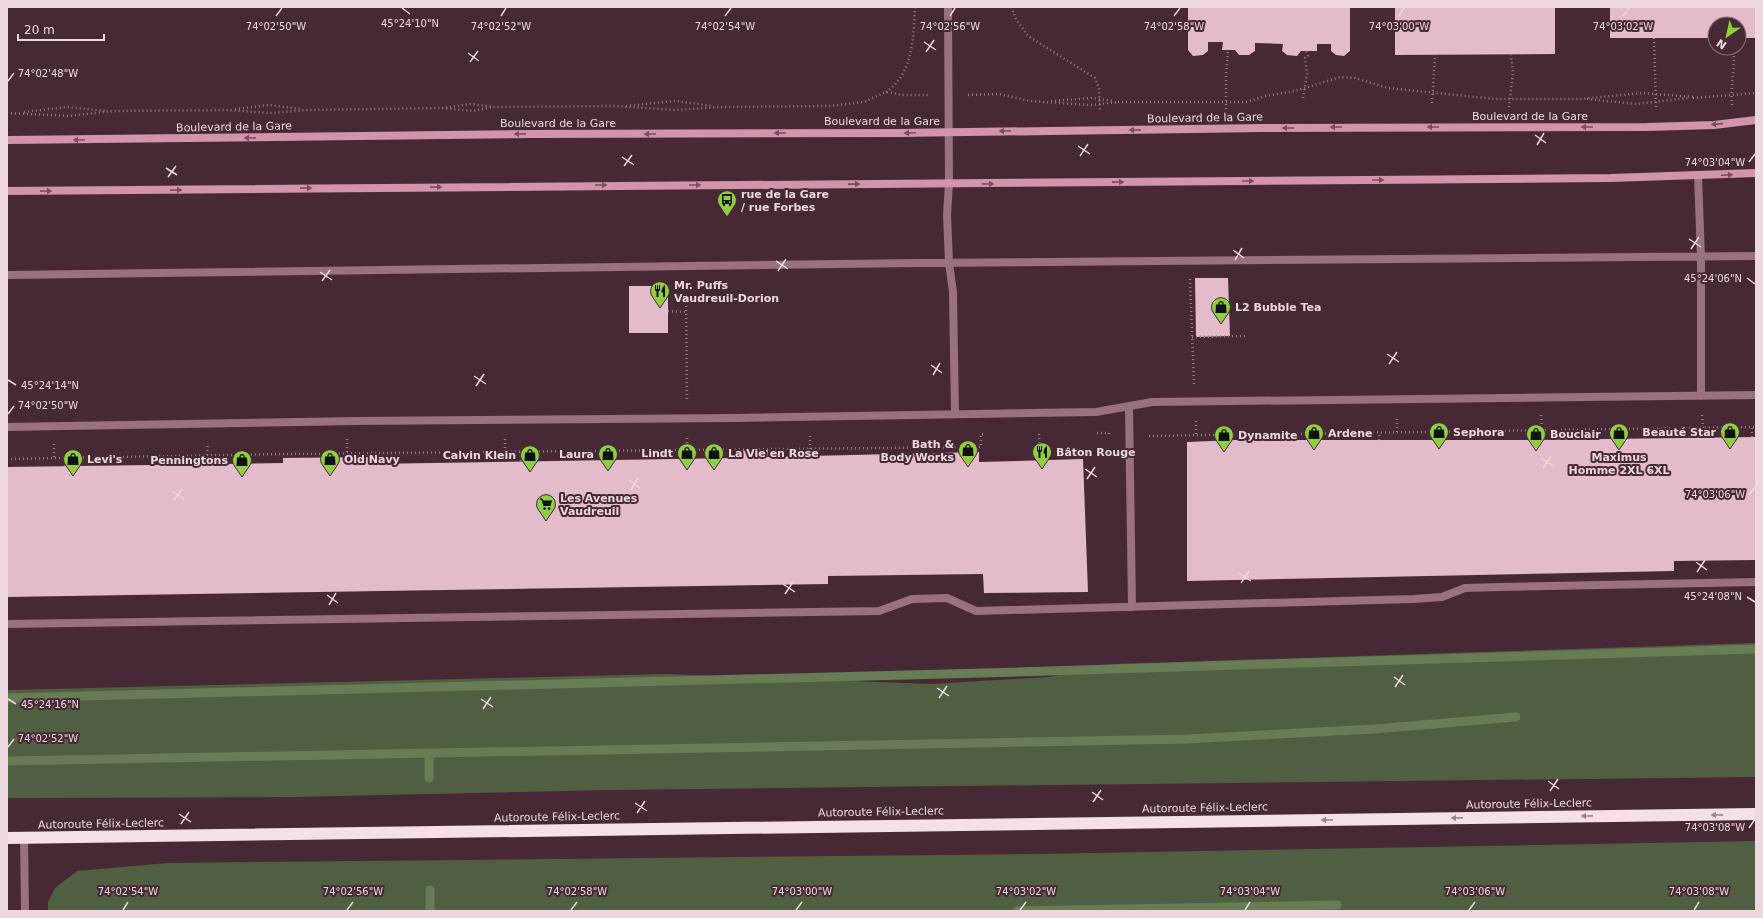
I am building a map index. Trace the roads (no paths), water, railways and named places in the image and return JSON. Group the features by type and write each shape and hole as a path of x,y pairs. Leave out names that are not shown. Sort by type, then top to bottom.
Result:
{"highway":[{"name":"Autoroute Félix-Leclerc","path":"7,838 1756,814"}],"main road":[{"name":"Boulevard de la Gare","path":"7,140 1263,128 1647,127 1714,124 1756,120"},
{"path":"7,191 1698,176 1756,173"}],"street":[{"path":"948,7 947,84 949,183 947,215 949,263 953,292 955,414"},
{"path":"1698,176 1701,257 1701,396"},
{"path":"7,275 949,263 1756,256"},
{"path":"7,427 1096,412 1152,402 1756,395"},
{"path":"1129,406 1132,607"},
{"path":"7,624 879,611 912,599 947,598 976,611 1413,599 1442,597 1465,588 1756,582"},
{"path":"24,838 25,911"}],"waterway":[{"path":"7,698 983,673 1756,649"},
{"path":"7,761 1187,739 1375,729 1516,717"},
{"path":"429,753 429,778"},
{"path":"430,890 430,911"},
{"path":"1017,911 1337,905"}],"place":[{"name":"rue de la Gare / rue Forbes","path":"727,217"},
{"name":"Mr. Puffs Vaudreuil-Dorion","path":"660,308"},
{"name":"L2 Bubble Tea","path":"1221,324"},
{"name":"Sephora","path":"1439,449"},
{"name":"Beauté Star","path":"1730,449"},
{"name":"Ardene","path":"1314,450"},
{"name":"Maximus Homme 2XL 6XL","path":"1619,450"},
{"name":"Bouclair","path":"1536,451"},
{"name":"Dynamite","path":"1224,452"},
{"name":"Bath & Body Works","path":"968,467"},
{"name":"Bâton Rouge","path":"1042,469"},
{"name":"Lindt","path":"687,470"},
{"name":"La Vie en Rose","path":"714,470"},
{"name":"Laura","path":"608,471"},
{"name":"Calvin Klein","path":"530,472"},
{"name":"Levi's","path":"73,476"},
{"name":"Old Navy","path":"330,476"},
{"name":"Penningtons","path":"242,477"},
{"name":"Les Avenues Vaudreuil","path":"546,521"}]}
